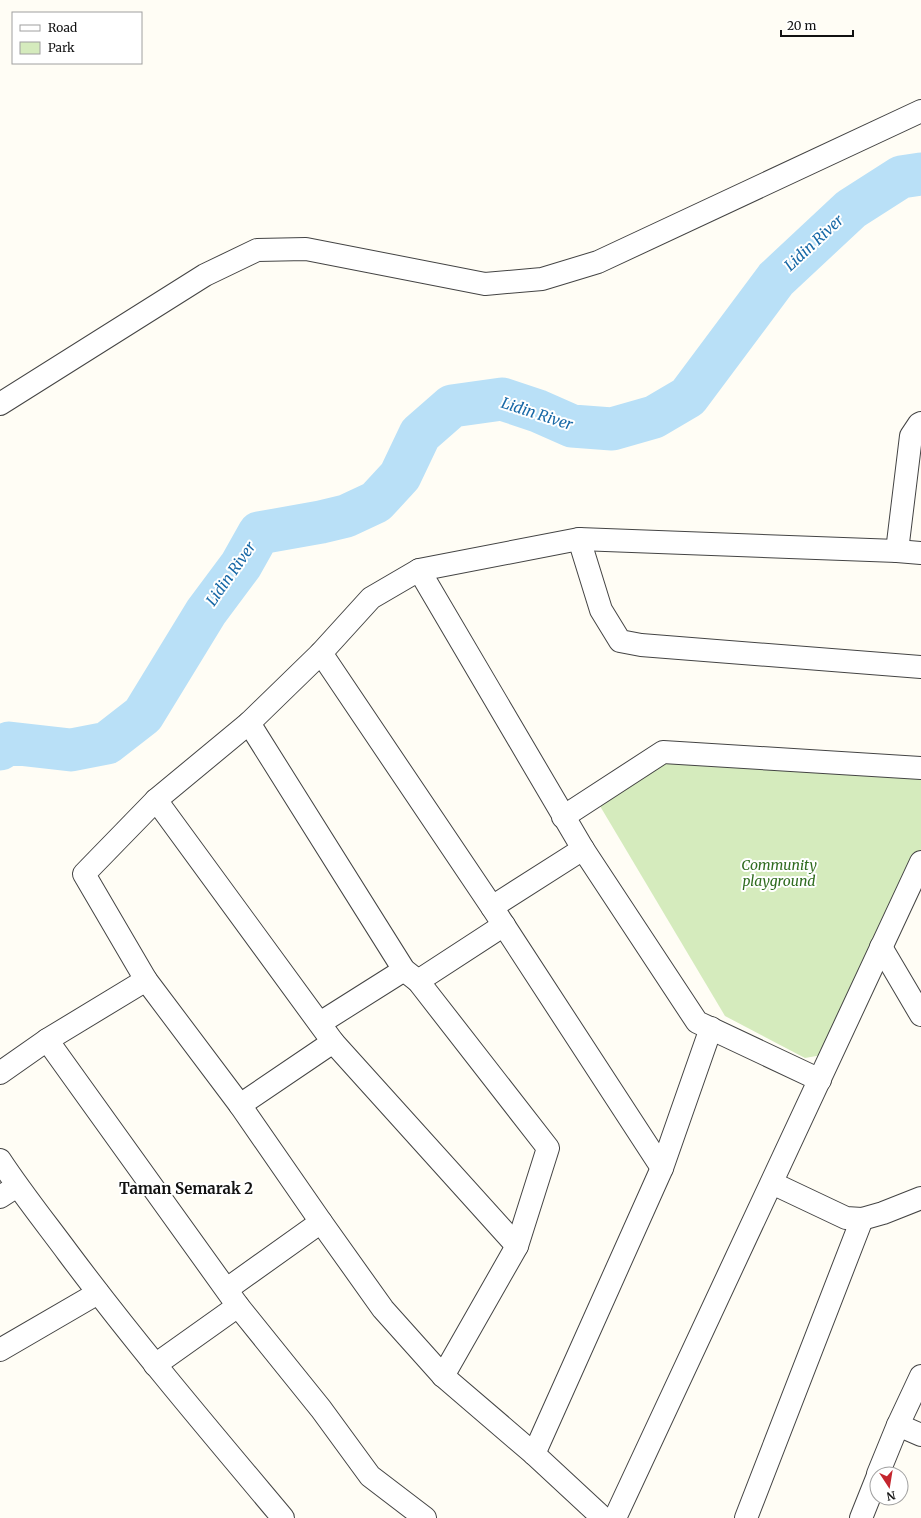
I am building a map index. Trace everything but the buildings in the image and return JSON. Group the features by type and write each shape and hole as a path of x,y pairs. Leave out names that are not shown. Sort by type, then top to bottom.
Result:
{"street":[{"path":"0,404 204,275 257,250 306,249 485,284 542,279 598,262 921,111"},
{"path":"897,551 911,436 921,423"},
{"path":"579,539 601,610 620,641 641,645 921,667"},
{"path":"603,1518 534,1454 443,1376 383,1309 240,1105 146,980 84,874 156,800 249,723 321,653 371,598 419,570 579,539 897,551 921,554"},
{"path":"419,570 563,817 697,1022 820,1080"},
{"path":"321,653 504,925 662,1168"},
{"path":"249,723 411,976 548,1148 517,1246 443,1376"},
{"path":"563,817 663,752 921,768"},
{"path":"156,800 333,1042 517,1246"},
{"path":"492,907 583,849"},
{"path":"616,1518 921,862"},
{"path":"320,1023 411,976 504,925"},
{"path":"882,947 921,1015"},
{"path":"0,1073 48,1040 146,980"},
{"path":"534,1454 662,1168 711,1028"},
{"path":"48,1040 233,1298 321,1409 370,1476 425,1518"},
{"path":"240,1105 333,1042"},
{"path":"0,1160 9,1191 98,1293 155,1365 284,1518"},
{"path":"772,1183 846,1218 862,1219 884,1213 921,1198"},
{"path":"746,1518 862,1219"},
{"path":"155,1365 321,1222"},
{"path":"0,1350 98,1293"},
{"path":"881,1466 898,1425 921,1376"},
{"path":"898,1425 921,1435"},
{"path":"861,1518 869,1498"}],"green space":[{"name":"Community playground","path":"691,743 921,766 921,857 822,1055 805,1058 725,1016 597,801"}],"waterway":[{"name":"Lidin River","path":"0,749 9,743 71,750 107,743 143,715 206,612 241,565 259,533 346,516 376,502 400,476 420,434 452,406 502,399 538,411 572,426 612,429 654,417 688,397 776,279 851,209 901,177 921,174"}],"district":[{"name":"Taman Semarak 2","path":"186,1189"}]}
